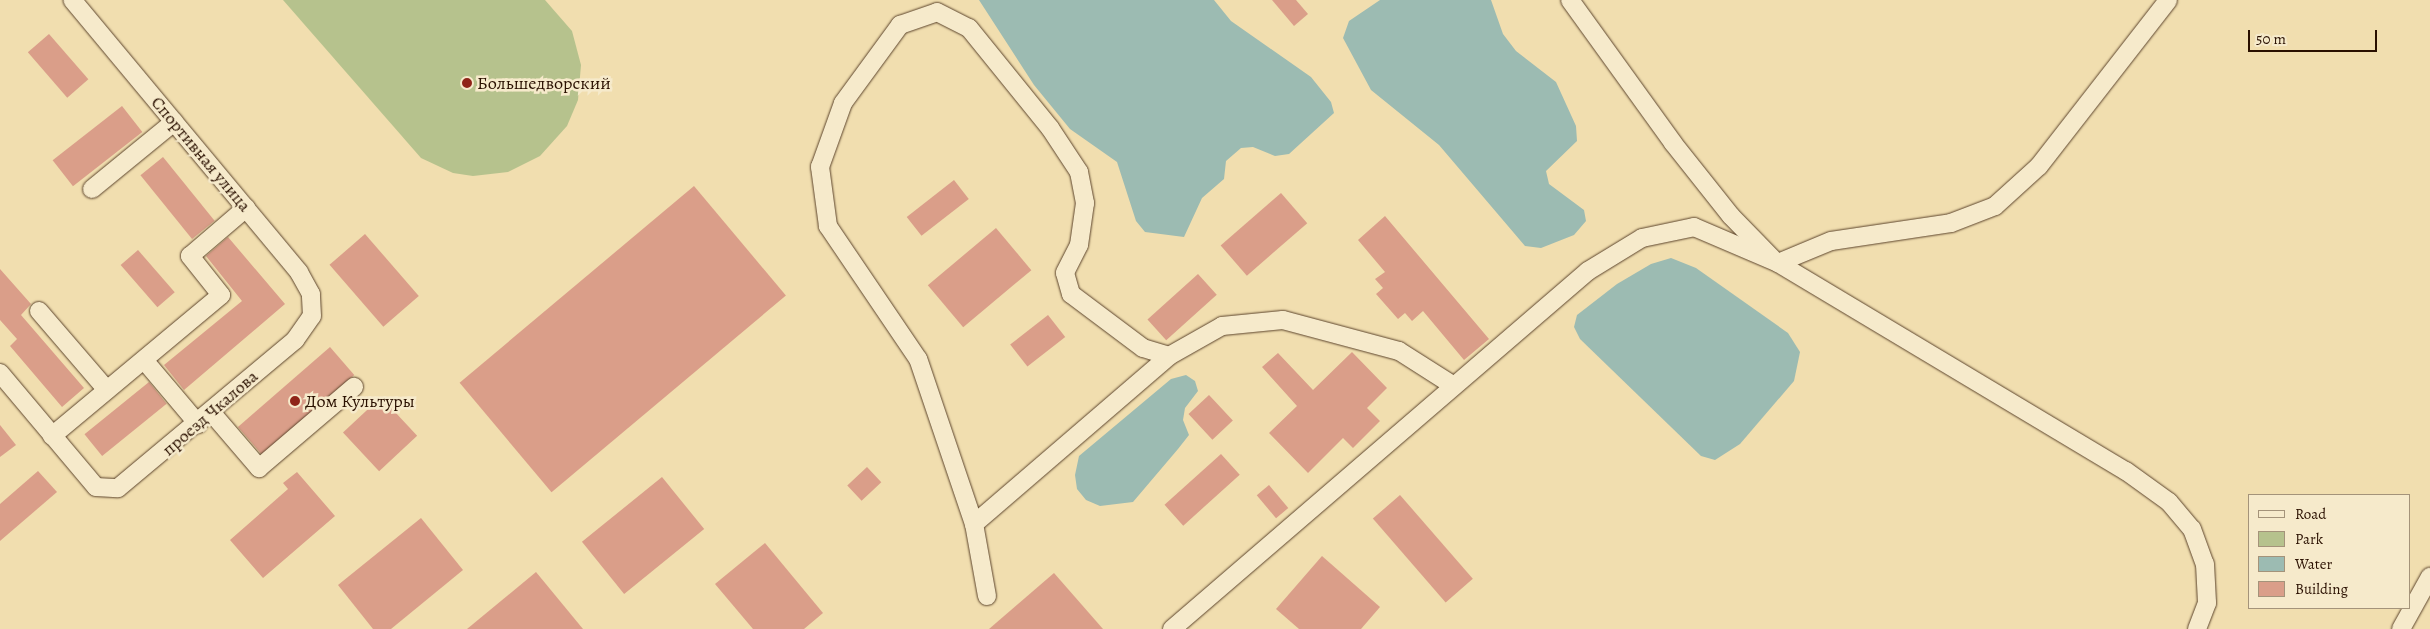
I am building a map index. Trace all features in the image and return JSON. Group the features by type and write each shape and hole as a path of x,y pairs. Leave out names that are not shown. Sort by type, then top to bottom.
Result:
{"street":[{"name":"Спортивная улица","path":"72,0 299,272 311,294 312,316"},
{"path":"1570,0 1673,143 1731,216 1778,263"},
{"path":"1778,263 1831,241 1951,222 1995,206 2039,166 2168,0"},
{"path":"987,596 974,524 918,359 828,226 820,167 844,103 900,26 937,12 969,28 1050,128 1079,172 1085,203 1079,245 1065,273 1071,294 1143,348 1169,356"},
{"path":"92,189 174,122"},
{"path":"0,373 52,436 221,295 190,256 246,208"},
{"path":"1172,629 1588,271 1642,238 1694,227 1778,263 2126,471 2169,502 2192,529 2205,564 2207,603 2198,629"},
{"path":"39,311 107,390"},
{"name":"проезд Чкалова","path":"52,436 96,487 118,488 204,418 294,340 312,316"},
{"path":"974,524 1169,356 1222,326 1283,320 1399,351 1454,386"},
{"path":"144,360 259,468 354,387"},
{"path":"2401,629 2430,577"}],"green space":[{"name":"Большедворский","path":"283,0 545,0 572,31 581,65 578,100 567,126 540,156 508,172 473,176 453,173 421,158"}],"water":[{"path":"979,0 1214,0 1231,21 1311,77 1331,102 1334,113 1289,154 1275,156 1253,147 1241,148 1226,161 1224,179 1202,198 1184,237 1145,232 1136,221 1117,162 1070,129 1034,85"},
{"path":"1380,0 1491,0 1503,34 1516,51 1556,82 1576,126 1577,141 1546,171 1549,184 1584,210 1586,221 1574,235 1541,248 1525,246 1439,145 1371,90 1343,38 1349,21"},
{"path":"1671,258 1696,268 1788,333 1800,352 1794,381 1740,444 1715,460 1701,456 1580,339 1574,327 1577,315 1617,284 1651,264"},
{"path":"1186,375 1195,381 1198,391 1185,408 1183,420 1189,435 1178,449 1133,502 1100,506 1086,500 1077,489 1075,475 1079,456 1171,379"}],"building":[{"path":"1272,0 1296,0 1308,14 1294,26"},
{"path":"49,34 88,79 67,98 28,52"},
{"path":"122,106 142,132 73,186 53,160"},
{"path":"163,157 215,221 192,239 140,175"},
{"path":"954,180 969,199 921,236 907,217"},
{"path":"694,186 786,296 552,492 460,383"},
{"path":"1281,193 1307,223 1247,276 1221,245"},
{"path":"1385,216 1489,339 1464,360 1423,311 1412,321 1405,313 1398,319 1376,294 1383,288 1375,279 1385,272 1358,240"},
{"path":"996,228 1031,270 963,327 928,285"},
{"path":"365,234 419,296 383,327 330,265"},
{"path":"228,237 285,304 184,390 164,365 242,301 206,256"},
{"path":"138,250 175,292 157,307 121,265"},
{"path":"0,269 31,304 21,315 84,388 62,407 10,346 17,339 0,320"},
{"path":"1198,274 1217,295 1166,340 1147,320"},
{"path":"1048,315 1065,337 1027,367 1010,345"},
{"name":"Дом Культуры","path":"330,347 354,375 262,455 238,427"},
{"path":"1352,352 1387,388 1367,408 1380,421 1353,448 1343,438 1308,473 1269,433 1297,406 1262,367 1278,353 1313,390"},
{"path":"149,382 167,404 102,456 84,434"},
{"path":"1209,395 1233,421 1212,440 1189,414"},
{"path":"381,397 417,436 379,471 343,432"},
{"path":"0,425 16,445 0,457"},
{"path":"1221,454 1240,475 1183,526 1165,505"},
{"path":"867,467 881,482 862,501 847,485"},
{"path":"38,471 57,492 0,541 0,504"},
{"path":"297,472 335,516 263,578 230,540 288,489 283,483"},
{"path":"662,477 704,529 624,594 582,542"},
{"path":"1269,485 1288,508 1276,518 1257,495"},
{"path":"1400,495 1473,579 1446,602 1373,519"},
{"path":"421,518 463,570 391,629 373,629 338,585"},
{"path":"765,543 823,613 804,629 753,629 715,584"},
{"path":"1322,556 1380,607 1361,629 1299,629 1276,609"},
{"path":"536,572 583,629 467,629"},
{"path":"1054,573 1103,629 989,629"}],"place":[{"name":"Большедворский","path":"467,83"},
{"name":"Дом Культуры","path":"295,401"}]}
